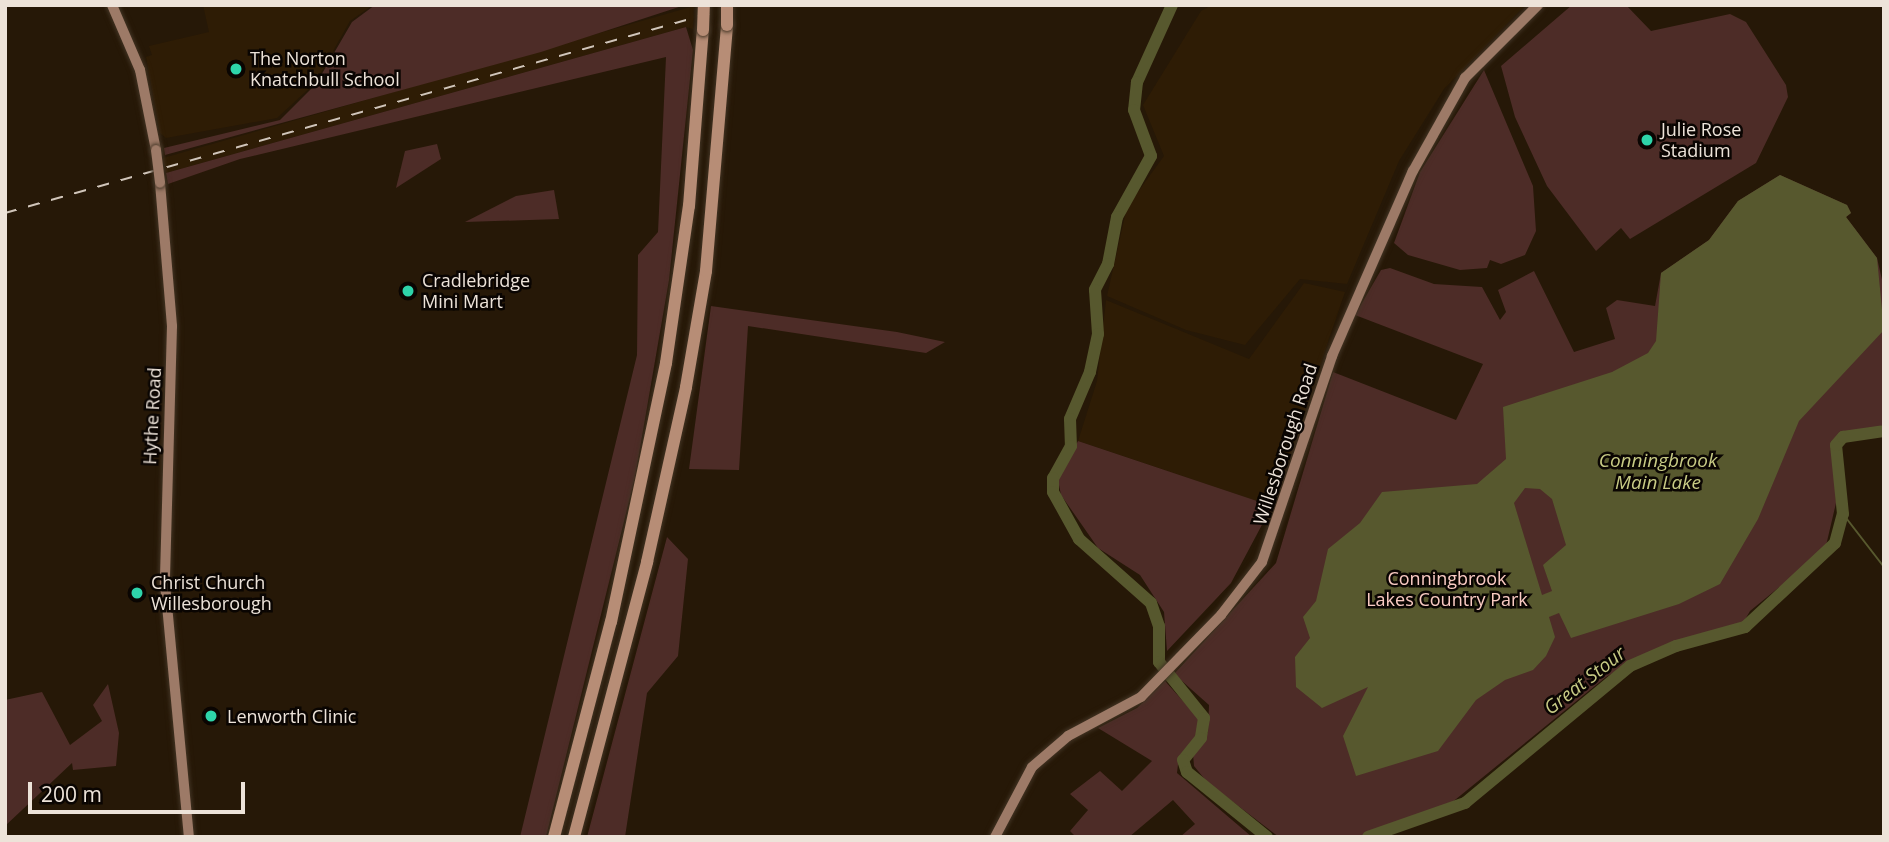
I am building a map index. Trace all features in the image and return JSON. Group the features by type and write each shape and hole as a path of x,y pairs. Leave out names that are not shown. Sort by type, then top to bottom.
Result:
{"highway":[{"path":"554,837 611,622 666,363 690,206 704,5"},
{"path":"573,837 647,562 686,387 706,271 727,5"}],"main road":[{"name":"Hythe Road","path":"112,5 140,70 160,183 173,326 165,584 189,837"},
{"name":"Willesborough Road","path":"995,837 1032,766 1052,747 1121,712 1157,681 1245,587 1275,536 1332,356 1447,107 1492,46 1538,5"}],"shaded area":[{"name":"The Norton Knatchbull School","path":"203,5 373,5 350,21 315,83 277,118 166,138 160,133 146,57 152,55 149,46 209,32"},
{"path":"1212,5 1525,5 1444,89 1399,161 1347,284 1300,279 1245,345 1186,330 1107,296 1127,207 1164,156 1143,105 1201,11"},
{"path":"694,6 693,29 686,27 166,173 163,158"},
{"path":"1304,283 1345,292 1272,506 1078,441 1097,381 1106,300 1249,359"}],"green space":[{"path":"375,5 685,5 541,52 165,155 164,148 280,120 316,84 352,22"},
{"name":"Julie Rose Stadium","path":"1572,5 1626,5 1651,31 1730,14 1746,22 1786,85 1788,97 1756,163 1630,239 1621,228 1596,251 1547,186 1515,117 1501,66"},
{"path":"686,27 693,50 669,280 635,477 546,837 520,837 637,355 638,255 658,232 666,57 240,159 168,184 166,173"},
{"path":"1484,70 1533,186 1536,231 1525,255 1501,264 1490,260 1487,268 1460,270 1408,255 1394,243 1420,172"},
{"path":"437,144 441,159 396,188 405,151"},
{"name":"Conningbrook Lakes Country Park","path":"1780,175 1847,205 1851,213 1846,217 1877,258 1884,288 1884,425 1835,439 1836,503 1825,550 1750,611 1743,623 1661,647 1606,677 1450,804 1358,837 1279,837 1207,782 1194,766 1193,754 1208,732 1209,705 1174,674 1276,563 1333,372 1456,420 1483,364 1355,315 1381,270 1390,268 1434,284 1482,287 1500,320 1506,312 1498,290 1534,271 1574,352 1615,339 1606,308 1617,300 1655,306 1661,273 1709,240 1738,201"},
{"path":"554,190 559,219 465,222 516,196"},
{"path":"711,306 897,332 945,342 926,353 748,326 739,470 689,469"},
{"path":"1078,441 1272,506 1231,583 1167,651 1164,612 1140,575 1098,548 1061,495 1058,480"},
{"path":"667,537 688,559 678,656 647,693 625,837 587,837"},
{"path":"1165,681 1199,719 1196,737 1179,756 1177,773 1252,837 1180,837 1195,824 1173,800 1129,837 1076,837 1070,831 1088,810 1070,794 1100,771 1122,791 1152,761 1098,728 1137,708"},
{"path":"108,684 119,733 116,766 73,770 72,763 5,826 5,700 42,692 70,745 102,721 93,705"}],"water":[{"name":"Conningbrook Main Lake","path":"1780,175 1847,205 1851,213 1846,217 1877,258 1884,330 1799,421 1758,519 1720,584 1679,604 1571,638 1559,613 1549,617 1555,637 1546,656 1533,670 1505,680 1476,700 1438,751 1356,776 1343,736 1368,687 1322,708 1296,687 1295,657 1310,638 1303,617 1316,601 1328,549 1360,523 1382,492 1477,484 1506,459 1503,407 1612,372 1648,353 1656,341 1661,273 1709,240 1738,201","holes":["1525,488 1540,489 1552,499 1566,545 1543,565 1552,591 1542,595 1514,503"]}],"waterway":[{"name":"Great Stour","path":"1172,5 1137,82 1134,110 1151,156 1117,217 1108,264 1095,290 1098,334 1090,372 1070,419 1071,446 1053,478 1053,492 1079,539 1151,603 1159,626 1159,662 1204,718 1201,738 1183,760 1187,772 1267,837"},
{"name":"Great Stour","path":"1368,837 1465,803 1630,666 1676,646 1745,627 1835,543 1843,514 1836,445 1843,437 1884,431"},
{"path":"1843,514 1884,567"}],"railway":[{"path":"5,213 739,5"}],"place":[{"name":"The Norton Knatchbull School","path":"236,69"},
{"name":"Julie Rose Stadium","path":"1647,140"},
{"name":"Cradlebridge Mini Mart","path":"408,291"},
{"name":"Christ Church Willesborough","path":"137,593"},
{"name":"Lenworth Clinic","path":"211,716"}]}
